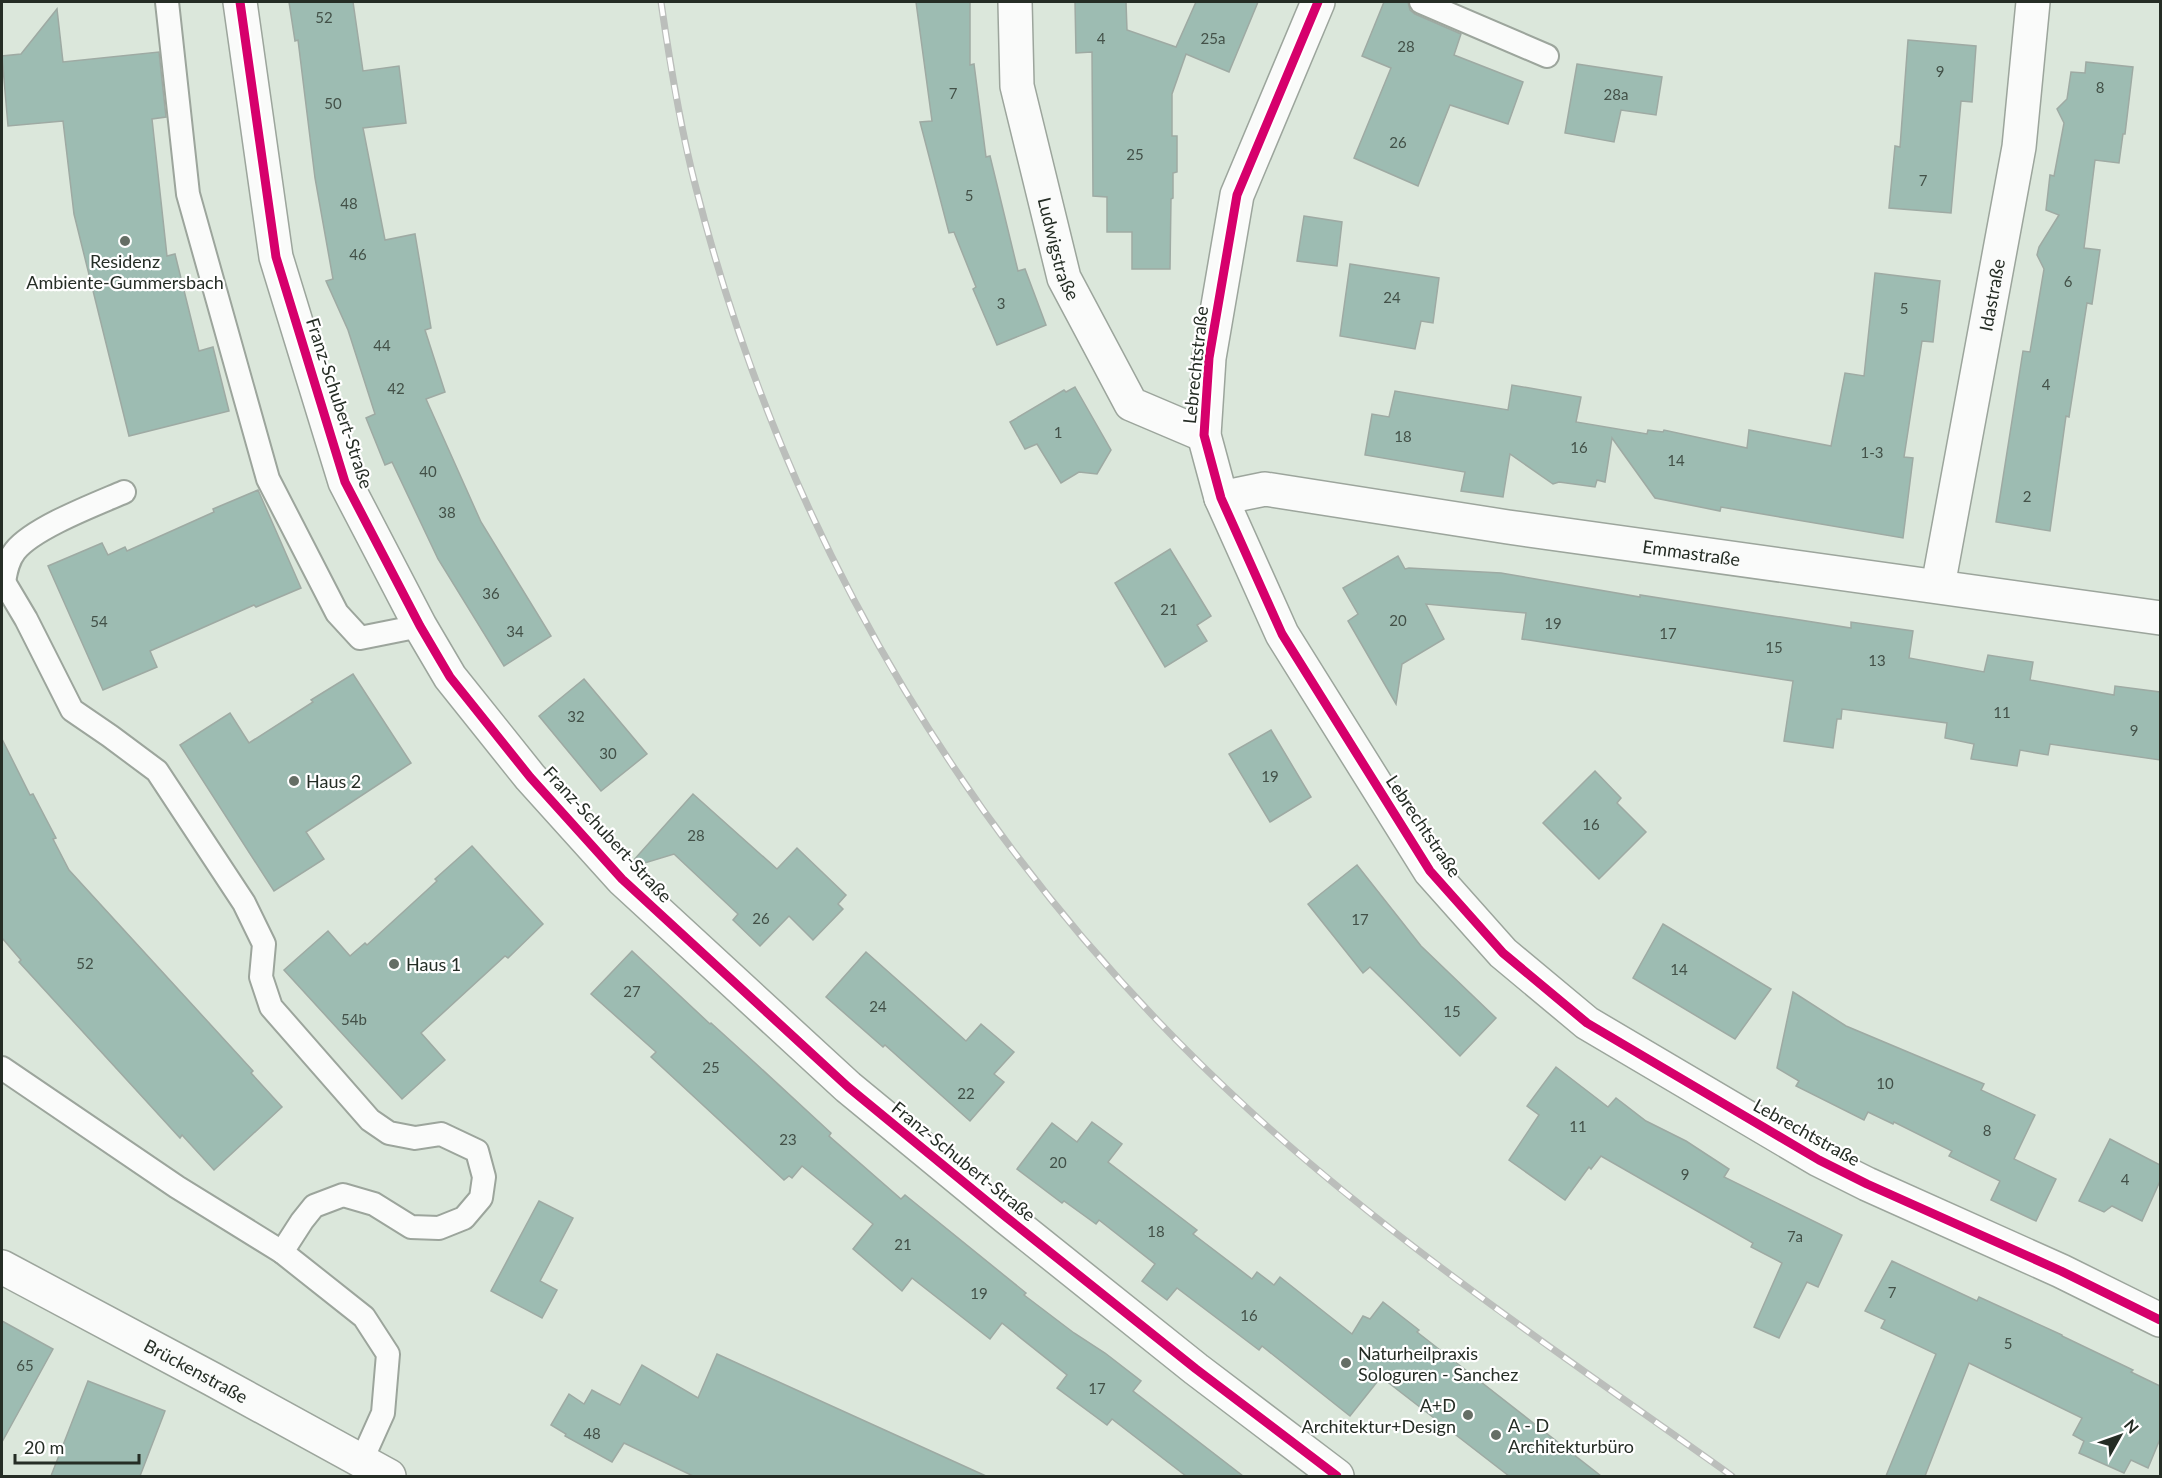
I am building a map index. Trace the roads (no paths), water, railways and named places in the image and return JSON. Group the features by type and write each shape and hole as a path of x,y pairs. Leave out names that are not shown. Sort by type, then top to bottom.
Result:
{"street":[{"name":"Franz-Schubert-Straße","path":"240,2 276,257 345,482 420,626 450,677 530,777 622,879 848,1087 1015,1225 1196,1369 1337,1476"},
{"name":"Ludwigstraße","path":"1015,2 1017,86 1064,278 1131,404 1204,435"},
{"name":"Lebrechtstraße","path":"1318,2 1237,195 1209,358 1204,435 1221,498 1281,634 1430,871 1503,953 1587,1023 1819,1160 1867,1184 2061,1271 2160,1320"},
{"name":"Idastraße","path":"1938,586 2019,147 2033,2"},
{"name":"Emmastraße","path":"1221,498 1265,489 1508,527 2160,618"},
{"name":"Brückenstraße","path":"2,1267 389,1476"}],"lane":[{"path":"167,2 188,194 268,479 337,613 360,638 420,626"},
{"path":"1421,2 1547,56"},
{"path":"124,492 73,514 26,540 15,551 7,565 3,582 26,619 72,710 157,771 244,903 264,944 261,977 271,1007 370,1120 389,1133 415,1138 441,1134 477,1151 484,1177 480,1198 464,1218 439,1228 411,1227 374,1204 343,1195 314,1206 282,1252"},
{"path":"2,1068 19,1082 177,1187 282,1252 364,1317 388,1354 383,1413 361,1462"}],"railway":[{"path":"661,2 676,95 696,188 735,320 783,448 839,571 905,690 978,803 1061,911 1151,1014 1249,1110 1306,1160 1424,1255 1546,1345 1732,1476"}],"place":[{"name":"Residenz Ambiente-Gummersbach","path":"125,241"},
{"name":"Haus 2","path":"294,781"},
{"name":"Haus 1","path":"394,964"},
{"name":"Naturheilpraxis Sologuren - Sanchez","path":"1346,1363"},
{"name":"A+D Architektur+Design","path":"1468,1415"},
{"name":"A - D Architekturbüro","path":"1496,1435"}]}
